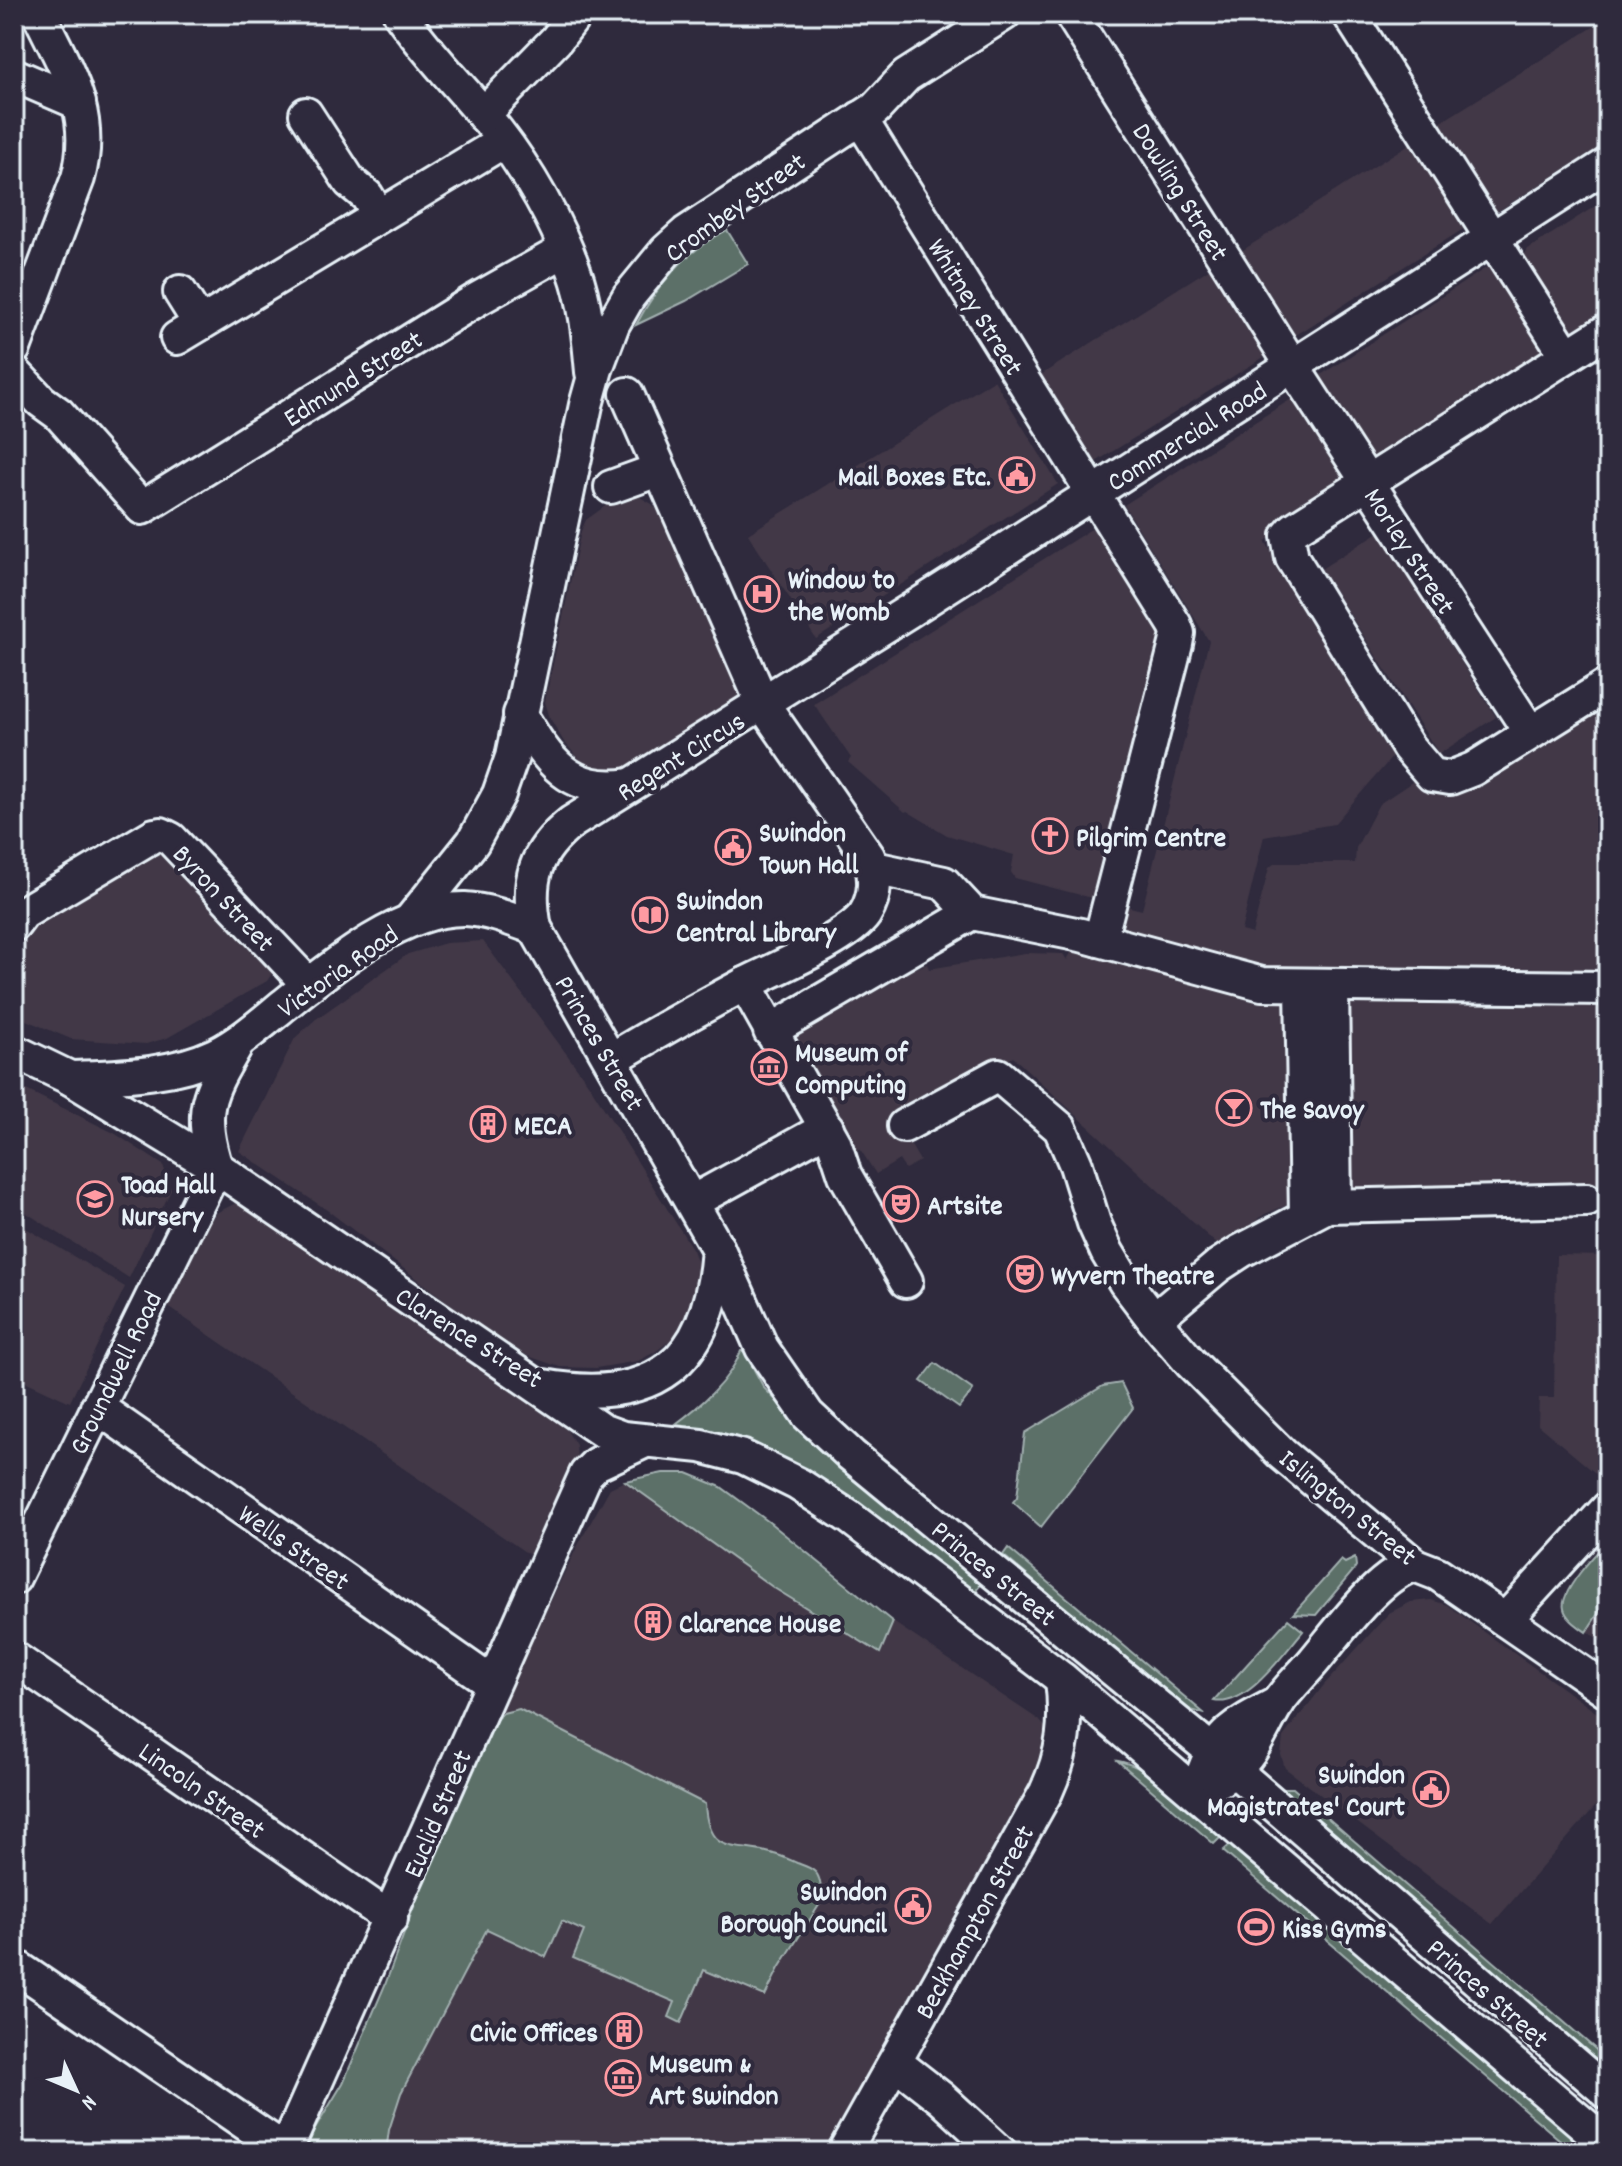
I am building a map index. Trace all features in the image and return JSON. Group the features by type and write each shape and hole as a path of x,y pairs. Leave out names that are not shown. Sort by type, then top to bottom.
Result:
{"street":[{"path":"14,348 81,167 84,134 72,81 39,14"},
{"path":"400,14 432,57 504,141 530,178 570,260 586,322 593,379"},
{"path":"483,115 556,40 576,14"},
{"name":"Crombey Street","path":"412,918 450,874 488,817 509,767 593,379 608,336 631,293 666,251 686,233 875,109 906,76 1004,14"},
{"name":"Dowling Street","path":"1071,14 1293,367"},
{"path":"1349,14 1567,356"},
{"path":"14,75 79,103"},
{"path":"306,114 350,182 367,196 379,216"},
{"name":"Whitney Street","path":"860,118 1095,493 1178,633 1100,940"},
{"path":"180,292 188,331 504,141"},
{"name":"Commercial Road","path":"763,704 1608,164"},
{"path":"570,260 597,284 631,293"},
{"name":"Edmund Street","path":"14,372 41,401 59,414 142,508 476,300 570,260"},
{"path":"1608,330 1367,481 1288,536 1288,547 1302,574 1408,747 1432,775 1450,778 1473,769 1608,685"},
{"name":"Morley Street","path":"1293,367 1530,732"},
{"path":"627,394 763,704"},
{"path":"611,487 658,470"},
{"name":"Regent Circus","path":"535,928 531,898 533,879 545,847 572,822 763,704 874,868"},
{"path":"520,714 546,755 573,778 596,787 630,785"},
{"name":"Byron Street","path":"14,925 23,913 55,893 154,835 167,835 309,985"},
{"path":"612,1059 846,932 858,922 871,900 875,884 874,868 944,883 972,913 1100,940 1245,981 1317,986 1608,988"},
{"name":"Victoria Road","path":"70,1078 138,1074 204,1060 238,1042 309,985 412,918 467,909 509,918 535,928"},
{"path":"770,1031 972,913"},
{"name":"Princes Street","path":"535,928 718,1249 762,1348 808,1415 829,1436 1223,1762 1608,2093"},
{"path":"757,978 770,1031 827,1128 845,1175 906,1281"},
{"path":"1317,986 1320,1210"},
{"name":"Victoria Road","path":"216,1167 206,1131 206,1109 212,1086 238,1042"},
{"name":"Victoria Road","path":"14,1051 70,1078 216,1167"},
{"name":"Islington Street","path":"904,1126 998,1075 1060,1128 1107,1252 1125,1282 1190,1362 1273,1445 1415,1565 1438,1574 1608,1691"},
{"path":"692,1202 827,1128"},
{"name":"Clarence Street","path":"216,1167 536,1385 575,1392 629,1387 666,1370 690,1347 707,1318 714,1291 718,1249"},
{"name":"Groundwell Road","path":"14,1578 216,1167"},
{"path":"1154,1320 1218,1266 1320,1210 1587,1200"},
{"name":"Princes Street","path":"536,1385 586,1420 618,1437 726,1451 764,1465 849,1517 1062,1679 1608,2145"},
{"name":"Wells Street","path":"97,1407 492,1683"},
{"name":"Euclid Street","path":"286,2152 586,1474 586,1420"},
{"path":"586,1474 596,1464 643,1442"},
{"path":"1505,1620 1608,1508"},
{"path":"1197,1793 1223,1762 1256,1747 1278,1703 1380,1587 1401,1569 1415,1565"},
{"name":"Lincoln Street","path":"14,1658 391,1919"},
{"name":"Beckhampton Street","path":"844,2152 1056,1770 1065,1735 1062,1679"},
{"path":"14,1965 286,2152"},
{"path":"896,2063 941,2098 1000,2152"}],"shaded area":[{"path":"1603,21 1608,29 1608,142 1485,219 1430,129"},
{"path":"1414,141 1468,226 1293,337 1240,252"},
{"path":"1608,198 1608,314 1576,334 1570,334 1522,259 1528,249"},
{"path":"1217,264 1272,352 1094,463 1039,376"},
{"path":"1489,266 1549,358 1370,475 1310,382"},
{"path":"994,380 1058,484 816,639 748,534"},
{"path":"1293,398 1350,486 1265,541 1394,755 1334,824 1264,836 1241,931 1252,934 1269,868 1275,863 1355,863 1356,848 1379,804 1415,780 1424,788 1438,793 1458,794 1608,704 1606,1482 1538,1425 1539,1398 1554,1398 1556,1255 1606,1256 1606,1188 1297,1201 1265,1214 1221,1248 1013,1057 898,1123 920,1161 905,1169 899,1160 876,1174 860,1149 852,1153 790,1041 900,974 927,964 929,969 1025,953 1063,954 1067,960 1081,935 1092,898 1015,878 1011,872 1014,855 947,835 905,812 848,762 851,758 814,704 1096,526 1163,639 1152,695 1145,693 1133,740 1099,892 1093,898 1142,910 1209,641 1124,505"},
{"path":"622,494 638,496 652,504 666,520 746,692 741,700 636,768 597,779 564,742 545,702 581,531 586,520"},
{"path":"1379,532 1496,717 1439,754 1321,569"},
{"path":"160,845 273,972 267,981 167,1038 146,1044 71,1039 14,1015 14,949 20,936"},
{"path":"483,941 588,1083 693,1250 699,1266 700,1287 690,1315 672,1339 638,1361 596,1368 560,1367 528,1356 492,1336 327,1210 239,1151 295,1038 316,1019 408,954 446,943"},
{"name":"Toad Hall Nursery","path":"14,1084 114,1133 163,1165 171,1190 129,1278 14,1205"},
{"path":"236,1203 247,1205 566,1429 576,1445 577,1461 531,1556 164,1304 208,1223 218,1212"},
{"path":"14,1221 125,1287 70,1402 14,1376"},
{"name":"Swindon Borough Council","path":"625,1481 774,1588 879,1652 893,1622 1039,1720 1047,1729 1050,1761 834,2152 301,2152 343,2083 385,1985 450,1809 577,1547 610,1488"},
{"path":"1608,1541 1608,1646 1571,1620 1563,1604 1570,1588"},
{"path":"1431,1600 1447,1605 1608,1721 1608,1792 1492,1924 1285,1768 1281,1755 1283,1737 1324,1685 1389,1613 1411,1602"}],"green space":[{"path":"727,230 748,264 686,301 636,325 674,270 712,238"},
{"path":"741,1351 744,1351 764,1388 813,1439 984,1581 973,1594 825,1485 779,1457 729,1437 674,1431 673,1426 721,1383"},
{"path":"935,1363 973,1390 959,1408 921,1381"},
{"path":"1121,1383 1133,1408 1041,1527 1013,1502 1017,1497 1025,1433 1103,1386"},
{"path":"663,1473 687,1473 721,1487 893,1622 880,1653 774,1588 625,1481"},
{"path":"1608,1541 1608,1591 1605,1603 1586,1632 1567,1616 1564,1602 1580,1573"},
{"path":"1008,1548 1205,1714 1175,1702 1003,1555"},
{"path":"1355,1558 1353,1571 1316,1615 1293,1614 1341,1560 1345,1563"},
{"path":"1288,1619 1303,1631 1275,1665 1252,1688 1239,1696 1227,1701 1214,1701"},
{"path":"519,1709 705,1804 712,1833 726,1845 777,1855 810,1868 817,1874 823,1899 765,1996 704,1970 681,2023 669,2017 675,2002 573,1958 584,1931 562,1921 546,1957 487,1929 401,2093 389,2130 386,2152 301,2152 343,2083 385,1985 450,1809 491,1724 503,1713"},
{"path":"1118,1761 1132,1765 1160,1781 1223,1835 1214,1844"},
{"path":"1293,1788 1608,2060 1608,2074 1280,1792"},
{"path":"1232,1843 1593,2152 1574,2152 1223,1851"}],"place":[{"name":"Mail Boxes Etc.","path":"1017,475"},
{"name":"Window to the Womb","path":"762,594"},
{"name":"Pilgrim Centre","path":"1050,836"},
{"name":"Swindon Town Hall","path":"733,847"},
{"name":"Swindon Central Library","path":"650,915"},
{"name":"Museum of Computing","path":"769,1067"},
{"name":"The Savoy","path":"1234,1108"},
{"name":"MECA","path":"488,1124"},
{"name":"Toad Hall Nursery","path":"95,1199"},
{"name":"Artsite","path":"901,1204"},
{"name":"Wyvern Theatre","path":"1025,1274"},
{"name":"Clarence House","path":"653,1622"},
{"name":"Swindon Magistrates' Court","path":"1431,1789"},
{"name":"Swindon Borough Council","path":"913,1906"},
{"name":"Kiss Gyms","path":"1256,1927"},
{"name":"Civic Offices","path":"624,2031"},
{"name":"Museum & Art Swindon","path":"623,2078"}]}
